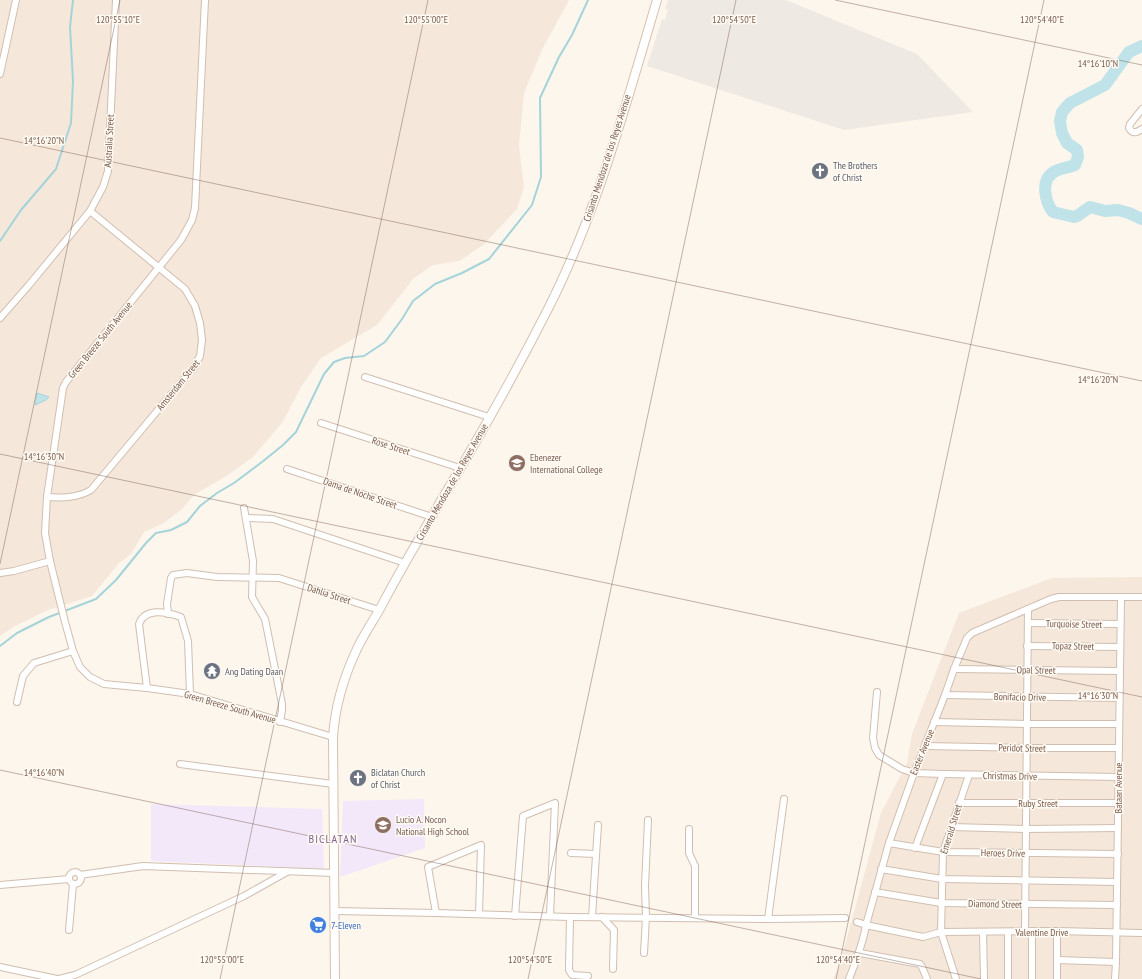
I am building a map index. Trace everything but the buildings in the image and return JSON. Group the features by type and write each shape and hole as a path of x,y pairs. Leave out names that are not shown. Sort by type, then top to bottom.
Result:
{"main road":[{"name":"Crisanto Mendoza de los Reyes Avenue","path":"335,979 333,737 334,718 344,680 357,650 405,562 489,417 550,305 594,204 657,0"}],"street":[{"path":"0,74 16,0"},
{"name":"Australia Street","path":"0,318 30,285 90,211 103,187 108,171 116,0"},
{"path":"200,0 205,0"},
{"name":"Green Breeze South Avenue","path":"205,0 195,208 192,220 181,240 66,382 61,396 47,496 45,533 50,561 73,651 80,667 90,677 104,684 190,694 333,737"},
{"path":"1142,109 1130,124 1129,128 1135,133 1142,129"},
{"name":"Amsterdam Street","path":"47,496 72,497 83,495 91,490 194,367 200,356 202,340 200,323 195,306 185,289 90,211"},
{"path":"365,377 489,417"},
{"name":"Rose Street","path":"321,423 460,468"},
{"name":"Dama de Noche Street","path":"287,469 432,517"},
{"path":"244,508 254,562 252,597 265,619 282,704 280,722"},
{"path":"246,518 273,519 405,562"},
{"path":"0,573 14,571 50,561"},
{"name":"Dahlia Street","path":"168,614 168,599 173,575 186,573 217,577 279,578 379,610"},
{"name":"Easter Avenue","path":"849,979 860,953 874,892 889,843 914,773 967,638 972,633 1051,599 1059,597 1142,597"},
{"name":"Bataan Avenue","path":"1115,979 1118,854 1120,598"},
{"path":"1025,931 1028,609"},
{"path":"146,688 142,637 139,630 139,624 144,616 151,613 168,614 180,617 188,641 190,694"},
{"name":"Turquoise Street","path":"1028,623 1120,624"},
{"name":"Topaz Street","path":"1027,646 1120,647"},
{"path":"17,702 23,676 34,663 73,651"},
{"name":"Opal Street","path":"954,669 1119,671"},
{"name":"Christmas Drive","path":"877,692 873,738 875,748 879,755 902,769 914,773 1118,777"},
{"name":"Bonifacio Drive","path":"944,695 1119,698"},
{"path":"934,722 1119,724"},
{"name":"Peridot Street","path":"925,746 1118,748"},
{"path":"180,764 333,784"},
{"path":"915,848 943,774"},
{"name":"Emerald Street","path":"941,932 943,852 969,775"},
{"path":"768,919 784,799"},
{"path":"515,916 523,816 556,803 550,916"},
{"name":"Ruby Street","path":"959,803 1118,804"},
{"path":"644,954 648,820"},
{"path":"592,917 598,825"},
{"path":"951,827 1026,829 1118,828"},
{"path":"689,829 689,853 695,866 695,918"},
{"name":"Heroes Drive","path":"889,843 943,852 1118,854"},
{"path":"436,912 428,867 481,845 479,914"},
{"path":"571,853 596,854"},
{"path":"69,930 71,881 69,876 73,872 80,875 143,866 334,873"},
{"path":"881,869 942,879 1117,882"},
{"path":"0,967 58,979 75,975 244,896 288,871"},
{"path":"0,885 71,881 80,882 80,875"},
{"name":"Diamond Street","path":"874,892 941,903 1117,905"},
{"path":"335,911 436,912 570,917 768,919 845,918"},
{"path":"570,917 569,970 572,975 588,976"},
{"path":"602,917 614,930 613,969"},
{"path":"857,922 923,937 941,932 956,979"},
{"path":"1057,931 1057,979"},
{"name":"Valentine Drive","path":"941,932 1057,931 1142,933"},
{"path":"983,932 984,979"},
{"path":"1008,932 1008,979"},
{"path":"1032,932 1032,979"},
{"path":"860,953 920,964 926,979"},
{"path":"1057,960 1116,962"}],"shaded area":[{"path":"0,0 569,0 542,50 524,93 519,146 524,187 517,209 483,245 459,261 433,265 414,278 377,325 321,358 301,387 282,423 253,457 228,475 194,495 182,509 164,523 144,532 131,554 119,563 92,596 48,610 15,626 0,636"},
{"path":"668,0 786,0 917,54 973,112 844,130 647,66 662,19 665,20 668,10 665,9"},
{"path":"1142,577 1142,979 833,979 840,963 881,813 907,763 912,734 959,613 1052,578"},
{"name":"Lucio A. Nocon National High School","path":"424,799 425,848 340,877 343,801"},
{"path":"151,804 322,809 324,869 151,861"}],"water":[{"path":"37,393 49,397 35,405"}],"waterway":[{"path":"0,241 21,210 56,169 71,123 73,81 70,27 73,0"},
{"path":"0,646 17,633 49,617 96,599 116,580 156,533 171,530 187,522 200,506 217,493 234,483 283,445 296,432 324,374 334,362 345,358 364,356 385,342 413,301 435,284 462,273 489,259 532,205 541,177 540,98 588,0"},
{"path":"1142,46 1129,52 1105,85 1070,103 1062,112 1060,121 1062,133 1067,143 1077,150 1078,157 1075,165 1054,172 1047,180 1045,186 1046,197 1053,212 1074,217 1090,207 1105,211 1118,210 1142,219"}],"place":[{"name":"The Brothers of Christ","path":"820,171"},
{"name":"Ebenezer International College","path":"517,463"},
{"name":"Ang Dating Daan","path":"212,671"},
{"name":"Biclatan Church of Christ","path":"358,778"},
{"name":"Lucio A. Nocon National High School","path":"383,825"},
{"name":"7-Eleven","path":"318,925"}],"district":[{"name":"BICLATAN","path":"333,838"}]}
